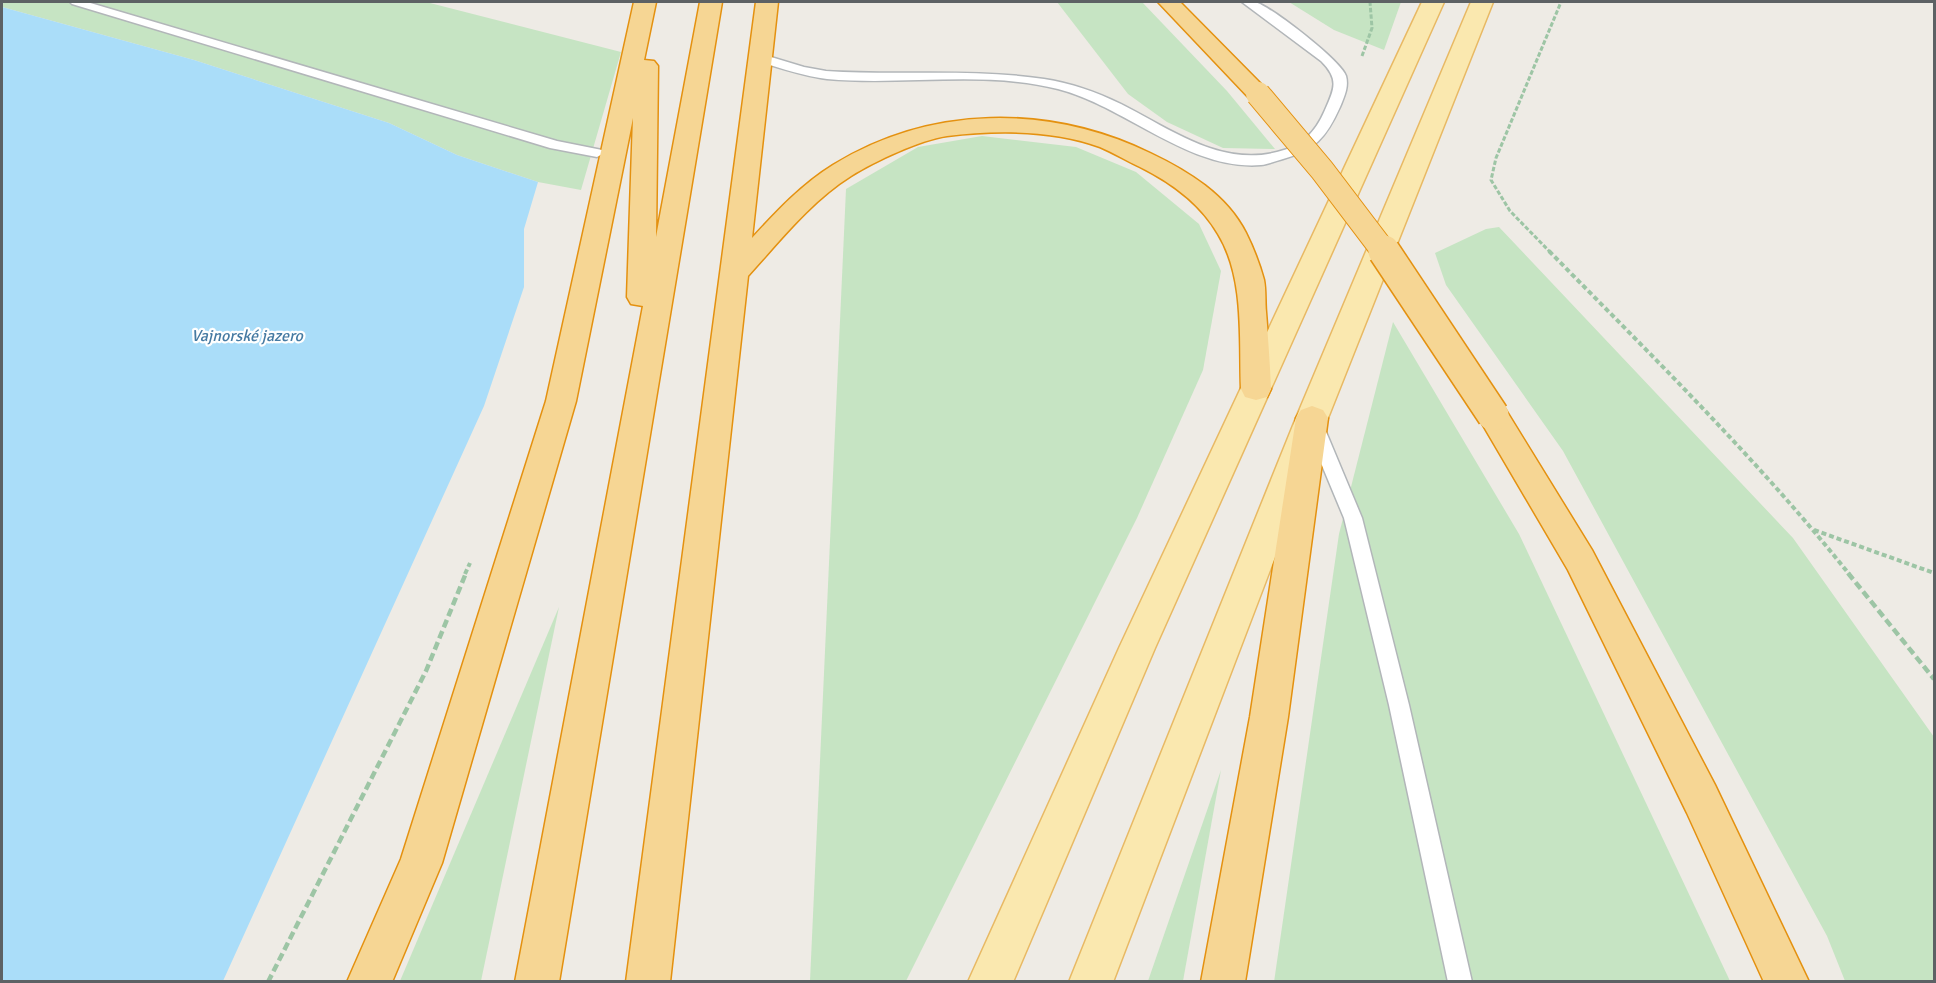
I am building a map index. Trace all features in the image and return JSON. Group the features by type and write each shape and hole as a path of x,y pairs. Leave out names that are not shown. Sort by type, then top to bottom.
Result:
{"highway":[{"path":"639,400 646,2"},
{"path":"369,981 421,863 561,401 646,2"},
{"path":"537,981 711,2"},
{"path":"648,981 767,2"},
{"path":"1168,2 1258,94 1308,152 1366,227 1443,336 1493,415 1581,560 1701,799 1787,981"},
{"path":"734,274 794,209 841,171 886,148 942,129 1002,125 1059,130 1108,142 1162,168 1203,195 1232,233 1250,281 1256,389"},
{"path":"1223,981 1269,717 1312,418"}],"main road":[{"path":"990,981 1132,659 1433,2"},
{"path":"1091,981 1312,418 1482,2"}],"lane":[{"path":"76,2 555,145 597,153"},
{"path":"761,58 825,74 859,77 917,75 995,78 1060,86 1118,106 1198,149 1228,160 1256,162 1278,158 1311,143 1330,115 1341,90 1339,72 1324,57 1248,2"},
{"path":"1312,418 1353,518 1399,705 1460,981"}],"path":[{"path":"1362,56 1372,28 1371,2"},
{"path":"1561,2 1496,158 1491,180 1510,211 1656,360 1814,530 1935,679"},
{"path":"1814,530 1935,573"},
{"path":"268,981 426,671 474,552"}],"green space":[{"path":"2,2 426,2 621,52 581,190 538,182 457,155 389,123 194,60 2,7"},
{"path":"1057,2 1142,2 1227,91 1275,149 1223,148 1167,122 1128,94"},
{"path":"1289,2 1401,2 1384,50 1334,30"},
{"path":"982,136 1076,147 1136,172 1199,224 1221,271 1203,370 1137,518 906,981 810,981 846,189 918,147"},
{"path":"1499,227 1793,538 1934,737 1934,981 1845,981 1827,936 1563,451 1446,285 1435,253 1486,229"},
{"path":"1393,322 1519,534 1730,981 1274,982 1339,534"},
{"path":"559,607 481,981 400,981"},
{"path":"1221,770 1183,981 1148,981"}],"water":[{"name":"Vajnorské jazero","path":"2,7 194,60 389,123 457,155 538,182 524,229 524,287 484,406 223,981 2,981"}]}
